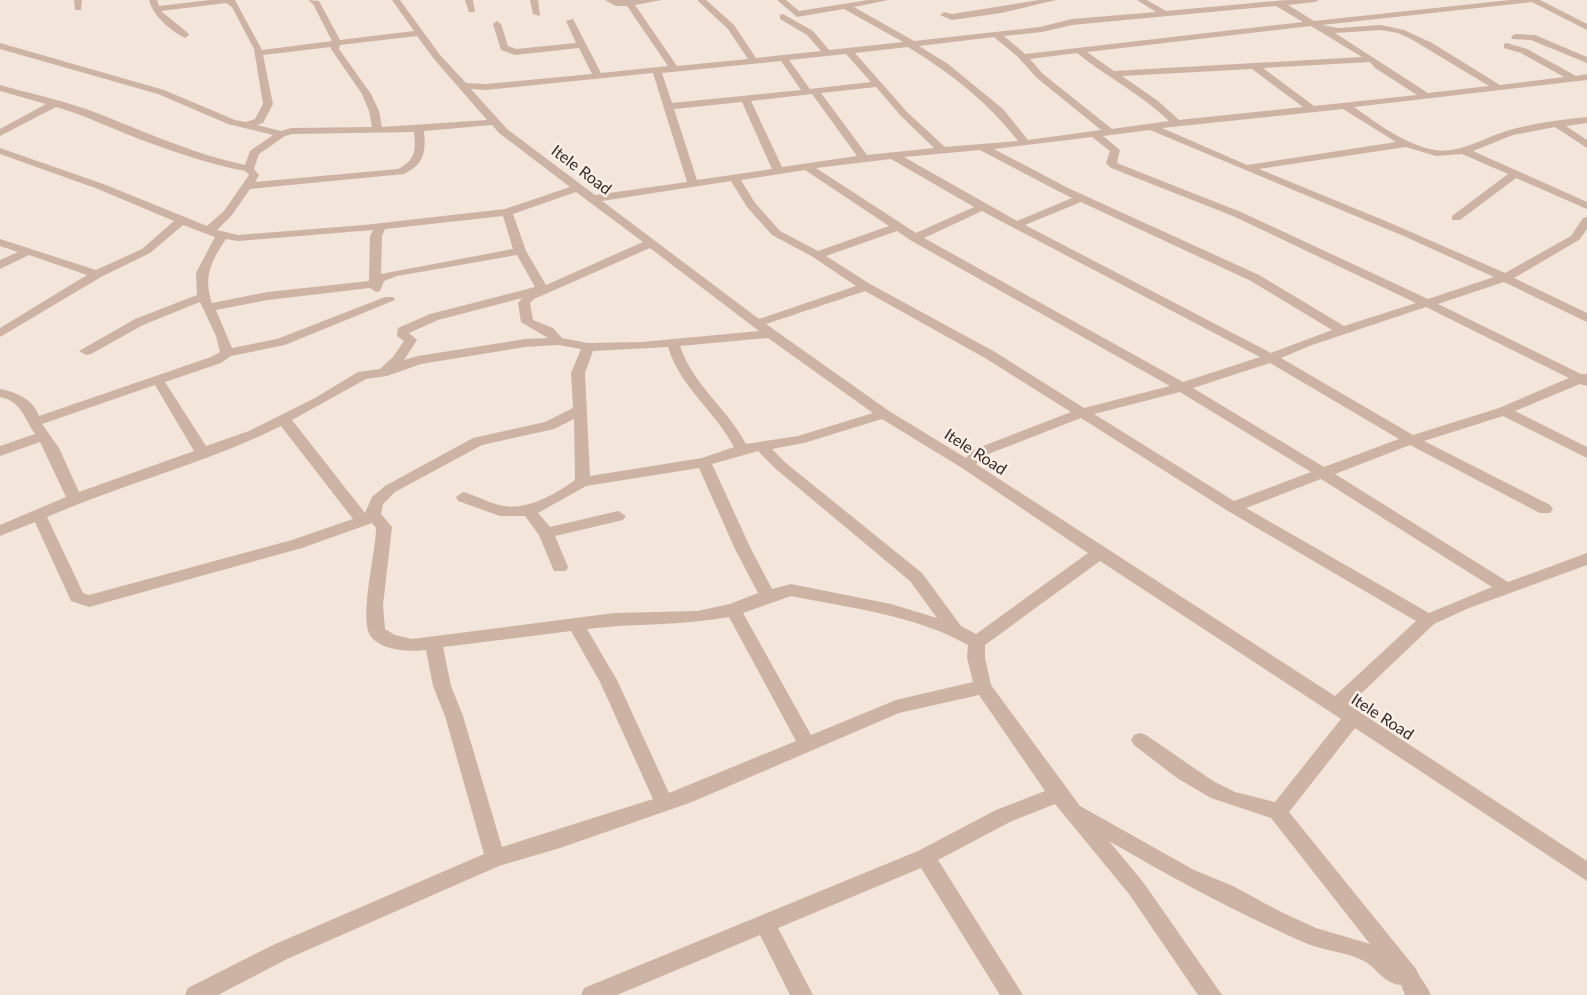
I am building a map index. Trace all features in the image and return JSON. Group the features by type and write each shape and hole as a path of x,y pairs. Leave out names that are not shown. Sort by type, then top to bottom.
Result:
{"street":[{"path":"185,35 178,26 163,21 154,4 229,0 235,5 258,49 268,104 259,121 245,126"},
{"path":"312,0 316,3 336,42 335,49 360,86 374,113 374,124 378,130"},
{"name":"Itele Road","path":"396,0 419,33 493,122 771,334 786,342 884,414 962,462 1587,872"},
{"path":"469,0 472,10"},
{"path":"534,0 537,14"},
{"path":"609,0 619,4 658,0"},
{"path":"701,0 731,27 754,61"},
{"path":"781,0 797,14 884,0"},
{"path":"944,15 952,17 1052,0"},
{"path":"1141,0 1167,15"},
{"path":"1220,0 1235,8"},
{"path":"462,86 486,87 913,45 1042,29 1066,22 1167,15 1316,0"},
{"path":"1022,57 1081,52 1190,36 1533,0 1587,27"},
{"path":"629,3 674,68"},
{"path":"1278,4 1292,8 1313,24 1372,59 1378,66 1426,96"},
{"path":"847,7 945,66 1000,111 1025,143"},
{"path":"783,17 810,33 827,53"},
{"path":"570,21 597,75"},
{"path":"497,24 504,48 515,52 582,45"},
{"path":"1313,24 1337,33 1394,29 1411,36 1497,87"},
{"path":"258,53 419,33"},
{"path":"996,34 1040,76 1110,132"},
{"path":"1515,37 1532,37 1587,60"},
{"path":"0,46 161,92 245,126 281,134"},
{"path":"1507,46 1524,51 1573,78"},
{"path":"849,51 903,114 943,151"},
{"path":"1081,52 1157,104 1177,123"},
{"path":"783,58 864,158"},
{"path":"1110,74 1251,64 1315,64 1372,59"},
{"path":"1560,61 1587,69"},
{"path":"1251,64 1311,108"},
{"path":"657,70 693,184"},
{"path":"593,199 864,158 1025,143 1177,123 1587,77"},
{"path":"667,107 879,84"},
{"path":"0,88 84,112 201,158 249,169 254,176 236,204 221,222 208,231"},
{"path":"745,98 779,172"},
{"path":"0,133 54,104"},
{"path":"1343,104 1409,143 1436,153 1463,150 1508,134 1556,123 1587,120"},
{"path":"249,169 254,153 281,134 291,131 419,129 493,122"},
{"path":"1556,123 1587,145"},
{"path":"1152,127 1507,277 1587,318"},
{"path":"247,186 400,172 416,165 421,156 419,129"},
{"path":"1094,134 1115,150 1111,163 1115,166 1237,214 1585,378"},
{"path":"1246,168 1409,143"},
{"path":"982,147 1082,198 1255,278 1342,330"},
{"path":"1463,150 1587,206"},
{"path":"3,153 183,219 222,236 261,237 364,228 379,231 507,212 577,188"},
{"path":"894,156 982,207 1271,357 1411,440 1545,509"},
{"path":"807,167 850,199 914,238 1182,387 1507,589"},
{"path":"1456,218 1515,174"},
{"path":"735,179 751,205 776,233 817,255 866,287 990,355 1233,507 1428,620"},
{"path":"1016,225 1082,198"},
{"path":"914,238 982,207"},
{"path":"507,212 520,251 542,289"},
{"path":"0,333 97,274 146,251 183,219"},
{"path":"962,462 978,453 1083,412 1182,387 1342,330 1429,304 1507,277 1575,238 1587,220"},
{"path":"817,255 898,227"},
{"path":"34,422 216,360 227,353 280,342 384,302 375,284 379,231"},
{"path":"222,236 203,266 205,303 220,330 227,353"},
{"path":"0,242 97,274"},
{"path":"558,341 548,331 527,322 524,303 530,296 651,243"},
{"path":"0,265 29,251"},
{"path":"86,351 139,322 205,303 375,284 380,278 395,273 520,251"},
{"path":"758,323 866,287"},
{"path":"382,373 398,360 409,344 411,340 403,336 403,331 414,325 444,314 542,289"},
{"path":"781,316 786,342"},
{"path":"0,531 38,513 143,473 203,454 284,420 363,375 382,373 437,356 519,344 558,341 588,346 642,346 771,334"},
{"path":"673,343 682,370 694,388 727,422 742,449"},
{"path":"582,482 582,427 579,411 578,373 588,346"},
{"path":"1233,507 1411,440 1504,411 1585,378"},
{"path":"162,385 203,454"},
{"path":"0,393 10,395 29,408 42,436 52,448 74,499"},
{"path":"38,513 77,597 89,601 296,544 367,519 377,499 390,489 478,441 557,423 579,411"},
{"path":"1504,411 1587,453"},
{"path":"463,497 500,511 529,511 572,490 582,482 704,462 742,449 763,448 799,440 884,414"},
{"path":"284,420 325,475 355,509 367,519 384,527 384,544 375,590 373,616 377,632 391,641 412,645 614,619 697,617 733,610 768,596 791,590 891,610 955,630 977,642"},
{"path":"557,423 582,427"},
{"path":"0,451 42,436"},
{"path":"763,448 782,467 916,577 955,630"},
{"path":"704,462 742,547 768,596"},
{"path":"529,511 546,533 560,567"},
{"path":"546,533 618,516"},
{"path":"977,642 1099,553"},
{"path":"1336,706 1428,620 1587,560"},
{"path":"733,610 808,746"},
{"path":"574,623 608,680 664,803"},
{"path":"433,641 442,686 454,716 495,858"},
{"path":"977,642 976,658 983,687 1058,794 1136,888 1211,995"},
{"path":"196,995 280,952 495,858 560,839 685,796 896,707 983,687"},
{"path":"1278,812 1353,717"},
{"path":"1140,740 1207,787 1247,803 1263,804 1278,812 1408,976 1413,988 1420,995"},
{"path":"598,994 925,857 1003,816 1058,794"},
{"path":"1072,809 1187,876 1314,937 1350,946 1373,955 1393,974 1408,976"},
{"path":"925,857 1012,995"},
{"path":"765,925 802,995"}]}
